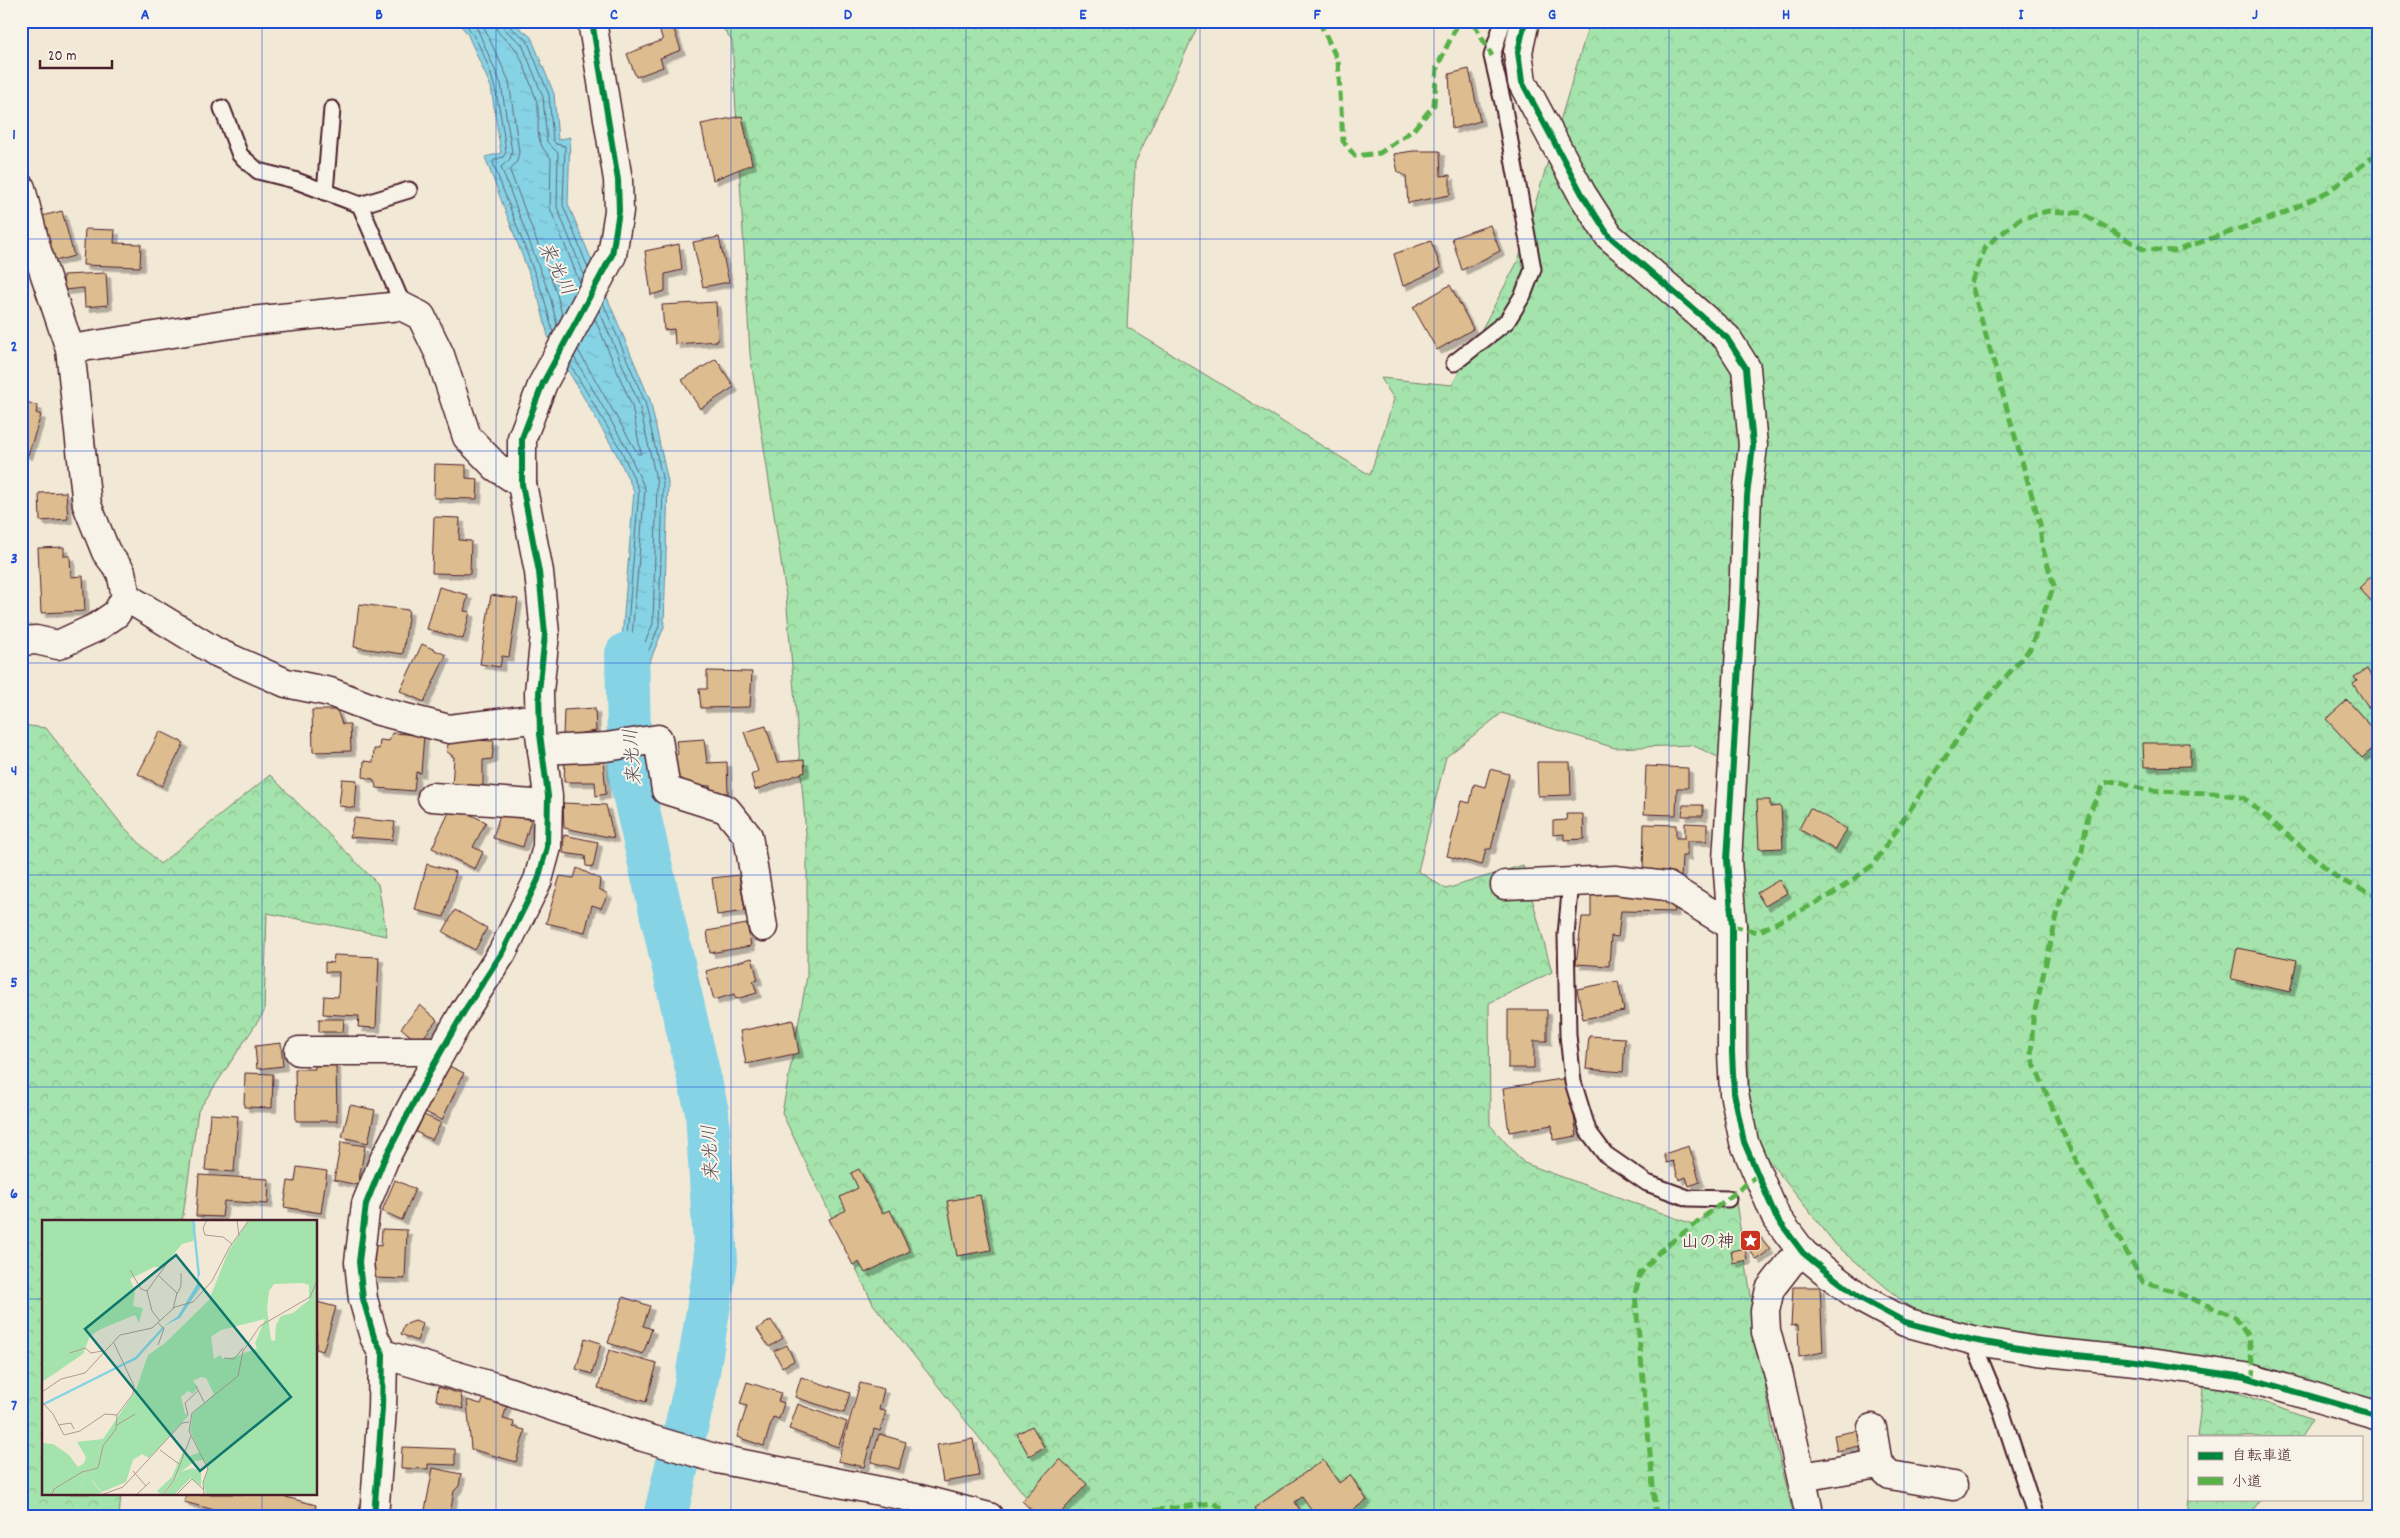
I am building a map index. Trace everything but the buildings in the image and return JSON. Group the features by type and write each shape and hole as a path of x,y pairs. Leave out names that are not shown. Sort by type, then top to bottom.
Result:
{"street":[{"path":"374,1517 382,1409 383,1354 374,1337 363,1299 359,1262 366,1204 384,1160 441,1051 502,953 538,880 547,847 548,805 538,692 545,634 539,572 522,484 522,438 543,383 612,255 619,210 618,180 592,21"},
{"path":"1525,21 1518,52 1522,82 1582,194 1609,236 1727,338 1746,368 1753,446 1746,496 1743,600 1727,860 1732,926 1734,1093 1744,1142 1776,1217 1803,1253 1862,1299 1905,1322 1972,1340 2037,1351 2136,1361 2244,1377 2379,1416"},
{"path":"21,188 37,251 70,348 87,505 106,552 121,572 126,597 116,614 96,627 58,645 36,640 21,640"},
{"path":"70,348 251,321 401,306 421,316 440,355 467,437 496,467 522,484"},
{"path":"126,597 216,652 286,683 330,692 378,711 449,729 539,718"},
{"path":"542,750 606,747 658,739 666,790 726,809 748,836 763,927"},
{"path":"432,797 548,805"},
{"path":"1505,885 1615,880 1667,886 1732,926"},
{"path":"299,1051 441,1051"},
{"path":"1803,1253 1791,1262 1770,1289 1765,1311 1766,1332 1810,1517"},
{"path":"383,1354 498,1388 643,1437 718,1459 920,1498 990,1517"},
{"path":"1872,1428 1878,1464 1890,1475 1953,1486"},
{"path":"1802,1477 1878,1464"}],"lane":[{"path":"1454,363 1507,321 1523,295 1533,269 1503,103 1492,56 1503,21"},
{"path":"222,108 240,155 258,171 294,180 360,205 409,190"},
{"path":"325,192 332,109"},
{"path":"360,205 404,308"},
{"path":"1571,882 1566,935 1568,1035 1573,1082 1588,1131 1606,1154 1647,1182 1688,1198 1728,1199"},
{"path":"1972,1340 2002,1410 2036,1517"}],"green space":[{"path":"718,21 1200,21 1135,163 1127,327 1370,475 1394,399 1381,378 1452,385 1518,261 1590,21 2379,21 2379,1418 2191,1372 2004,1349 1907,1305 1836,1245 1750,1137 1747,951 1733,764 1692,745 1615,748 1502,713 1446,757 1418,871 1446,889 1523,865 1552,972 1489,1003 1490,1125 1524,1163 1695,1225 1734,1190 1772,1427 1794,1517 1042,1517 873,1304 782,1113 807,976 807,846 786,595 750,354 732,41"},
{"path":"21,725 46,728 122,825 160,864 270,775 378,884 387,936 267,913 264,1012 198,1111 182,1220 42,1220 42,1496 121,1496 119,1517 21,1517"},
{"path":"2204,1380 2312,1420 2302,1436 2197,1436"},
{"path":"2189,1500 2260,1500 2254,1510 2256,1517 2187,1517"}],"water":[{"path":"457,21 511,21 531,37 554,94 558,140 570,137 568,204 650,400 668,482 664,627 628,714 617,700 634,491 616,453 548,336 539,300 485,157 501,153 491,87 467,33"}],"waterway":[{"name":"来光川","path":"627,654 630,776 707,1112 716,1262 695,1390 665,1517"}],"marked path":[{"path":"1319,21 1338,61 1343,141 1355,156 1380,153 1413,130 1434,105 1437,67 1459,21"},
{"path":"1460,21 1473,22 1492,56"},
{"path":"1732,926 1758,932 1833,894 1873,865 1977,710 2030,649 2054,586 2042,546 2040,524 1971,283 1986,246 2020,219 2048,211 2081,213 2143,249 2175,251 2282,214 2329,191 2379,152"},
{"path":"2254,1380 2249,1338 2235,1317 2173,1291 2143,1282 2070,1149 2031,1057 2033,1019 2061,898 2082,851 2088,815 2105,783 2115,781 2143,789 2220,794 2244,798 2340,880 2379,896"},
{"path":"1656,1517 1635,1294 1640,1274 1660,1251 1758,1175"},
{"path":"1125,1517 1135,1513 1213,1503 1224,1509 1230,1517"}],"cycle path":[{"path":"374,1517 382,1409 383,1354 374,1337 363,1299 359,1262 366,1204 384,1160 433,1066 465,1010 502,953 538,880 547,847 548,796 540,734 539,692 545,634 539,572 522,484 522,438 543,383 612,255 619,211 618,180 592,21"},
{"path":"1525,21 1518,52 1522,82 1582,194 1609,236 1727,338 1746,368 1753,446 1747,496 1743,600 1727,860 1732,926 1732,1052 1734,1093 1744,1142 1776,1217 1803,1253 1830,1275 1862,1299 1905,1322 1972,1340 2037,1351 2136,1361 2245,1377 2379,1416"}],"place":[{"name":"山の神","path":"1751,1241"}]}
